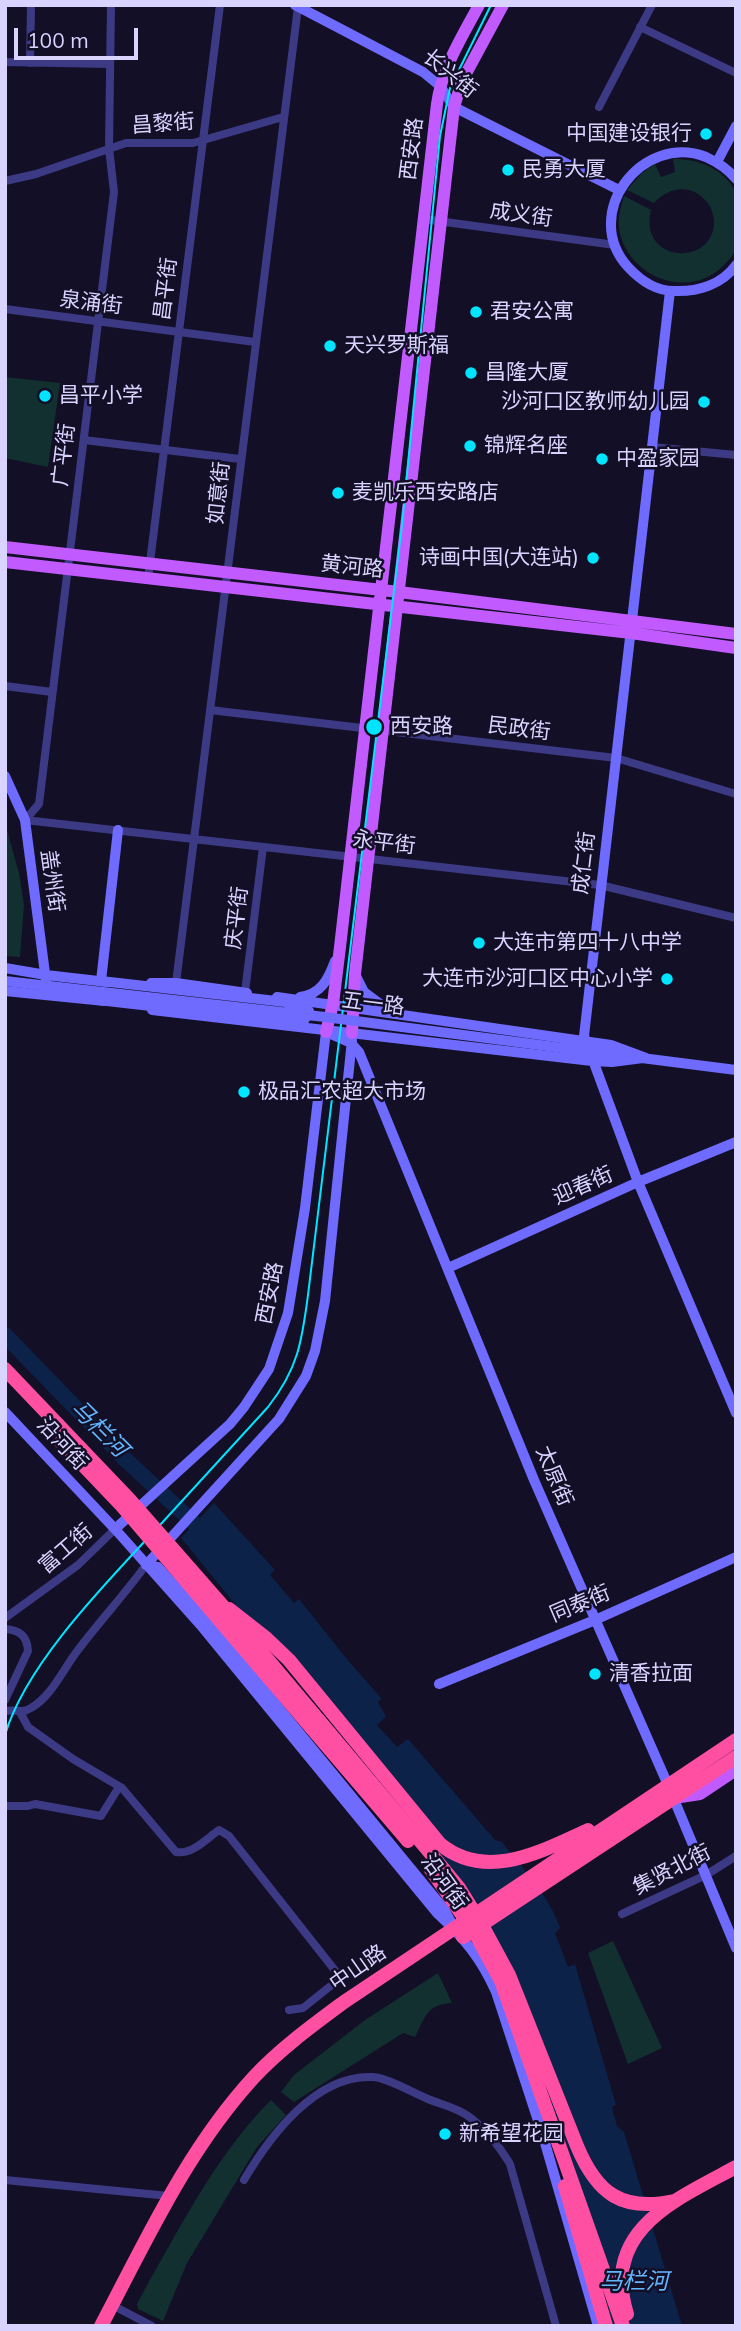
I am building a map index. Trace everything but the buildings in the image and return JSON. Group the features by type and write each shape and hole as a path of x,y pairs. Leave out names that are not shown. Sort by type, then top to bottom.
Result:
{"highway":[{"path":"5,1369 130,1500 222,1605 458,1888 509,1975 581,2157 594,2180 618,2199 635,2204 653,2205 674,2201"},
{"path":"5,1382 122,1506 437,1876 476,1935 501,1981 530,2057 623,2326"},
{"path":"222,1605 243,1619 289,1660 440,1844 452,1853 466,1860 482,1863 515,1860 625,1814"},
{"name":"中山路","path":"101,2326 169,2196 211,2131 256,2075 318,2021 458,1933 671,1791 736,1740"},
{"name":"中山路","path":"543,1876 625,1814 736,1757"},
{"path":"530,2057 559,2168 606,2326"},
{"path":"631,2326 623,2301 622,2277 625,2255 634,2238 674,2201 736,2167"}],"main road":[{"name":"西安路","path":"326,1032 333,1004 340,947 440,86 479,5"},
{"name":"西安路","path":"352,1038 355,974 454,107 462,81 503,5"},
{"name":"黄河路","path":"5,547 399,592 631,627 736,648"},
{"name":"黄河路","path":"5,562 397,607 736,634"},
{"path":"671,1791 700,1794 736,1770"}],"street":[{"path":"30,63 31,5"},
{"name":"广平街","path":"25,820 38,804 114,192 109,148 111,5"},
{"name":"昌平街","path":"148,578 220,5"},
{"path":"599,107 652,5"},
{"name":"长兴街","path":"296,6 424,72 440,86 454,107 619,190"},
{"name":"如意街","path":"176,983 296,6"},
{"path":"640,27 736,74"},
{"path":"5,62 109,64"},
{"name":"昌黎街","path":"5,181 36,174 126,143 193,143 283,117"},
{"path":"717,162 736,126"},
{"path":"736,179 717,162 696,154 673,152 651,159 632,171 619,190 612,207 611,226 615,245 623,262 636,276 652,286 670,291 693,291 714,284 736,265"},
{"name":"成义街","path":"423,219 615,245"},
{"name":"成仁街","path":"670,291 584,1036 638,1182 736,1413"},
{"name":"泉涌街","path":"5,309 255,342"},
{"path":"84,440 240,459"},
{"path":"652,447 736,455"},
{"path":"5,686 52,692"},
{"name":"民政街","path":"210,710 616,758 736,794"},
{"name":"盖州街","path":"5,776 25,820 46,975 46,994"},
{"name":"永平街","path":"25,820 600,885 736,918"},
{"path":"101,981 118,830"},
{"name":"庆平街","path":"245,992 263,847"},
{"path":"290,998 308,996 324,986 340,947"},
{"path":"5,968 285,1002 325,1017"},
{"path":"355,974 364,992 387,1010 589,1052"},
{"name":"五一路","path":"5,981 325,1017 736,1069"},
{"path":"101,981 176,983 403,1014"},
{"path":"5,991 282,1021 325,1017"},
{"path":"98,1000 173,1014 326,1032 352,1038 386,1037 589,1052"},
{"name":"太原街","path":"333,1004 363,1062 595,1620 735,1943"},
{"path":"279,1027 317,1040 324,1057"},
{"name":"西安路","path":"115,1529 244,1408 270,1369 288,1313 326,1032"},
{"path":"363,1062 368,1045 377,1038 386,1037"},
{"path":"5,1711 29,1710 43,1700 78,1649 146,1565 279,1419 306,1376 315,1352 325,1301 352,1038"},
{"name":"迎春街","path":"448,1268 638,1182 736,1142"},
{"name":"沿河街","path":"5,1412 203,1628 437,1913 458,1933 489,1975 543,2136 598,2326"},
{"name":"富工街","path":"5,1619 78,1565 115,1529"},
{"name":"同泰街","path":"439,1684 595,1620 736,1557"},
{"path":"5,1629 18,1631 23,1636 28,1651 5,1700"},
{"path":"20,1712 28,1727 73,1759 120,1787 176,1852 183,1853 196,1847 219,1830 229,1836 337,1973 338,1980 303,2008 289,2010"},
{"path":"5,1806 28,1807 35,1804 101,1816 120,1787"},
{"name":"集贤北街","path":"622,1914 706,1875 736,1856"},
{"path":"244,2180 260,2153 288,2120 321,2091 344,2079 375,2077 467,2115 498,2144 510,2164 556,2326"},
{"path":"5,2180 169,2196"},
{"path":"112,2305 152,2326"}],"green space":[{"path":"673,159 701,163 718,171 736,193 735,251 723,266 694,282 663,279 648,272 626,249 619,229 624,196 651,210 650,228 656,241 665,249 678,253 691,252 703,246 711,236 714,221 712,210 694,191 680,189 666,193 654,203 627,190 642,173 655,164 661,177 675,172"},
{"path":"5,377 60,383 48,467 5,458"},
{"path":"5,823 19,873 24,905 20,957 5,956"},
{"path":"613,1941 662,2048 628,2064 588,1953"},
{"path":"438,1973 452,2003 432,2009 415,2037 403,2033 294,2102 281,2092 294,2075 365,2020"},
{"path":"271,2100 286,2115 257,2147 187,2263 163,2321 138,2309 137,2304 146,2287 202,2189 234,2142"}],"water":[{"name":"马栏河","path":"214,1503 275,1570 270,1575 294,1603 299,1599 381,1698 378,1703 386,1716 377,1725 397,1747 408,1739 495,1840 502,1842 549,1904 560,1928 555,1933 568,1967 575,1964 616,2105 612,2107 617,2126 624,2132 682,2326 613,2326 538,2055 457,1876 181,1538"}],"waterway":[{"name":"马栏河","path":"5,1335 126,1460 194,1523"}],"tram line":[{"path":"5,1735 16,1708 50,1651 94,1597 268,1407 286,1380 297,1354 308,1295 402,525 440,136 450,88 491,5"}],"place":[{"name":"中国建设银行","path":"706,134"},
{"name":"民勇大厦","path":"508,170"},
{"name":"君安公寓","path":"476,312"},
{"name":"天兴罗斯福","path":"330,346"},
{"name":"昌隆大厦","path":"471,373"},
{"name":"昌平小学","path":"45,396"},
{"name":"沙河口区教师幼儿园","path":"704,402"},
{"name":"锦辉名座","path":"470,446"},
{"name":"中盈家园","path":"602,459"},
{"name":"麦凯乐西安路店","path":"338,493"},
{"name":"诗画中国(大连站)","path":"593,558"},
{"name":"西安路","path":"374,727"},
{"name":"大连市第四十八中学","path":"479,943"},
{"name":"大连市沙河口区中心小学","path":"667,979"},
{"name":"极品汇农超大市场","path":"244,1092"},
{"name":"清香拉面","path":"595,1674"},
{"name":"新希望花园","path":"445,2134"}]}
